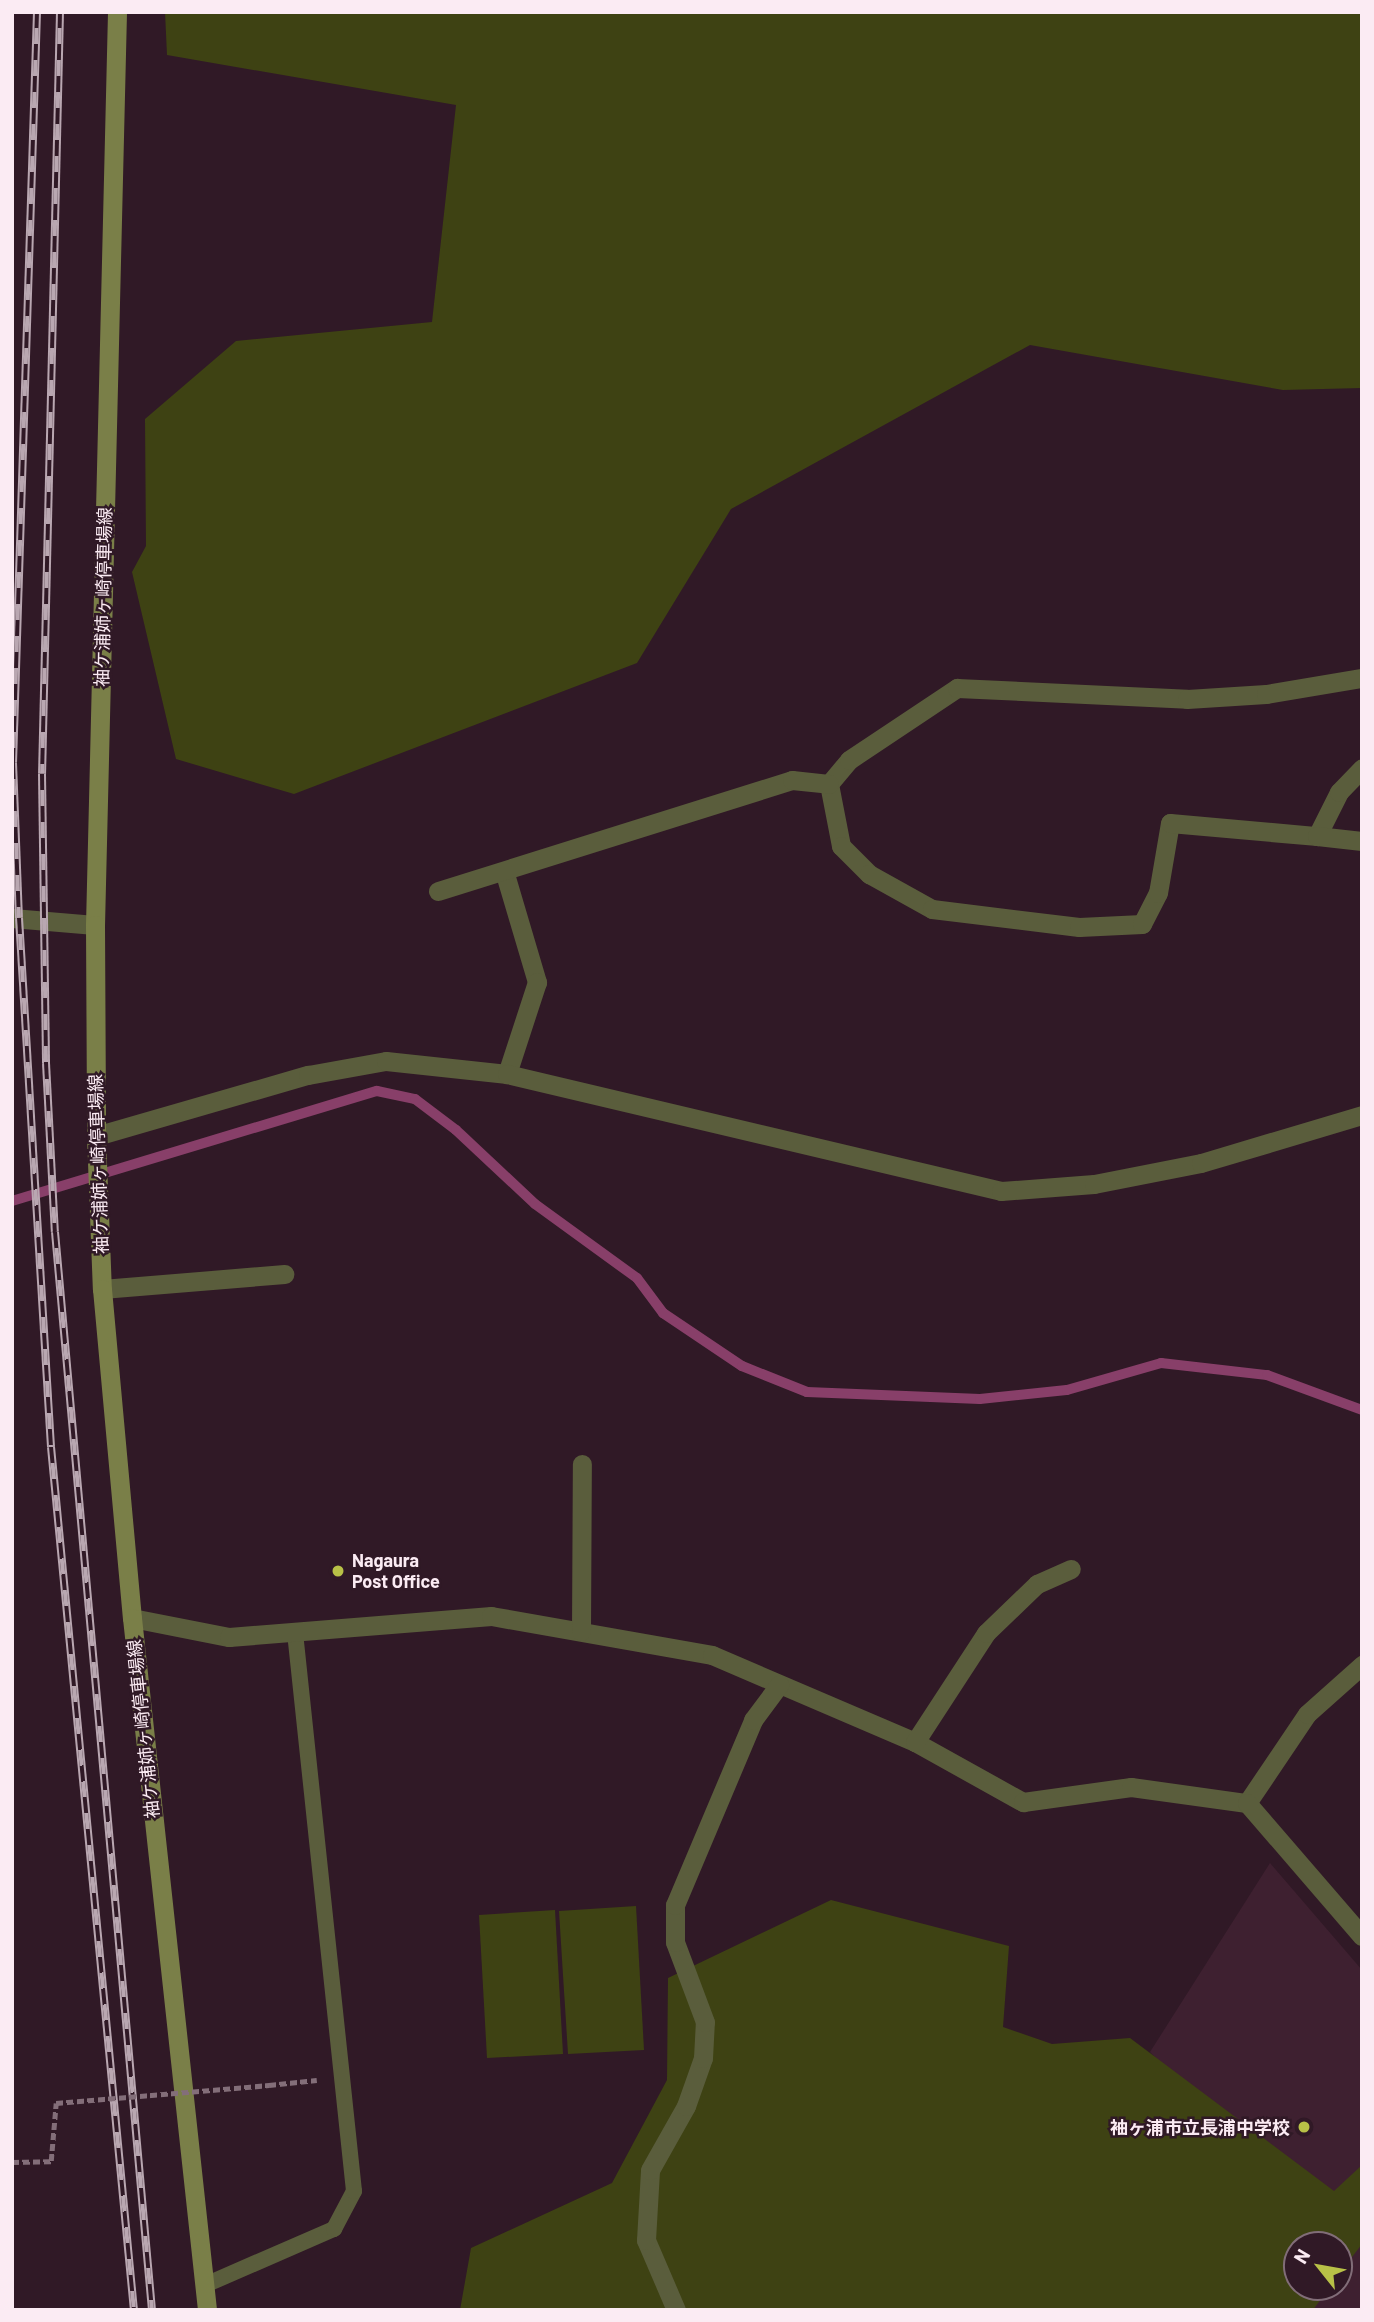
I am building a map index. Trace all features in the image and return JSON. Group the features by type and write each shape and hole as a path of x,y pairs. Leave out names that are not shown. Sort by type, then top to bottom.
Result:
{"main road":[{"name":"袖ケ浦姉ヶ崎停車場線","path":"117,12 95,925 96,1136 102,1289 132,1618 194,2228 205,2285 206,2310"}],"street":[{"path":"1362,678 1266,694 1187,699 957,688 849,760 829,785 841,846 869,874 932,909 1079,927 1142,924 1158,893 1170,823 1362,841"},
{"path":"1318,836 1339,792 1362,768"},
{"path":"438,891 505,874 792,780 829,785"},
{"path":"505,874 537,982 507,1074"},
{"path":"12,918 95,925"},
{"path":"96,1136 309,1075 386,1060 507,1074 1001,1191 1094,1185 1201,1163 1362,1115"},
{"path":"102,1289 284,1274"},
{"path":"581,1631 582,1464"},
{"path":"915,1742 986,1633 1037,1584 1071,1569"},
{"path":"132,1618 229,1637 491,1616 712,1655 915,1742 1023,1802 1131,1787 1247,1803 1362,1936"},
{"path":"1247,1803 1307,1714 1362,1665"},
{"path":"676,2310 646,2240 650,2170 686,2106 703,2058 705,2022 675,1942 676,1905 753,1720 779,1685"}],"lane":[{"path":"205,2285 334,2229 354,2192 295,1632"}],"path":[{"path":"12,2162 51,2161 56,2103 343,2078"}],"shaded area":[{"name":"袖ヶ浦市立長浦中学校","path":"1270,1863 1362,1970 1362,2310 1286,2310 1291,2301 1353,2301 1353,2231 1325,2231 1150,2052"}],"green space":[{"path":"165,12 1362,12 1362,388 1283,390 1030,345 731,509 637,663 294,794 176,759 132,572 146,546 145,419 236,341 432,322 456,105 167,55"},
{"path":"831,1900 1009,1946 1003,2027 1052,2044 1130,2038 1334,2191 1362,2165 1362,2244 1353,2256 1353,2231 1283,2231 1283,2301 1320,2301 1313,2310 460,2310 471,2248 612,2183 667,2080 668,1978"},
{"path":"636,1906 644,2050 568,2054 559,1911"},
{"path":"555,1910 563,2054 487,2058 479,1915"}],"waterway":[{"path":"12,1201 377,1091 415,1099 456,1130 535,1204 637,1278 663,1313 742,1366 807,1392 980,1399 1067,1390 1161,1363 1267,1375 1362,1410"}],"railway":[{"path":"37,12 13,763 19,918 51,1447 134,2310"},
{"path":"60,12 42,774 46,1063 55,1232 152,2310"}],"place":[{"name":"Nagaura Post Office","path":"338,1571"},
{"name":"袖ヶ浦市立長浦中学校","path":"1304,2127"}]}
